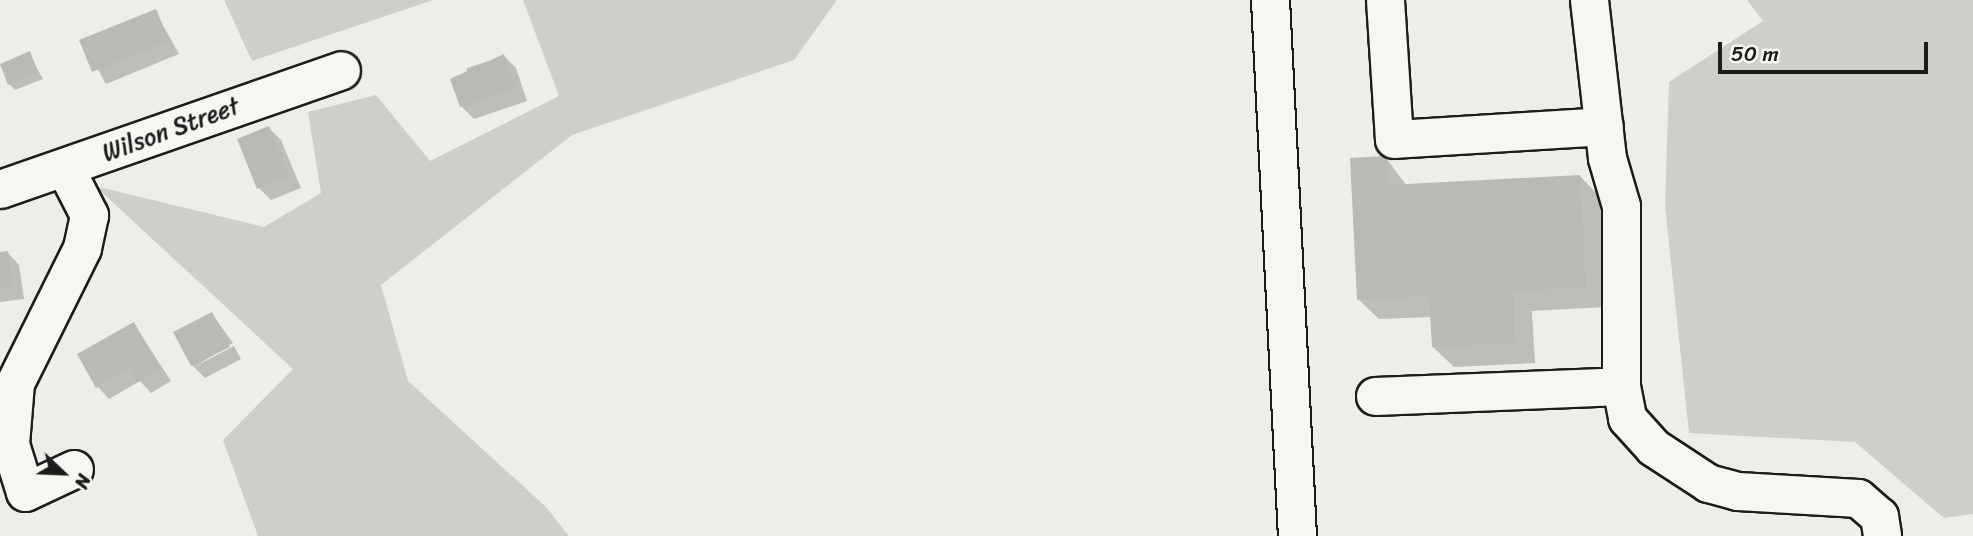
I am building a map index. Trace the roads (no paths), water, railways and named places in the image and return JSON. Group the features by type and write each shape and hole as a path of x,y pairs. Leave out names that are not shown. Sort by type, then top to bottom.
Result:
{"street":[{"path":"1270,0 1297,536"},
{"path":"1385,0 1394,139 1604,126"},
{"path":"1589,0 1604,126 1621,206 1621,386 1627,418 1653,447 1708,483 1738,491 1858,498 1879,516 1882,536"},
{"name":"Wilson Street","path":"0,189 341,70"},
{"path":"65,168 89,215 82,248 15,383 10,444 25,492 74,469"},
{"path":"1376,396 1621,386"}]}
